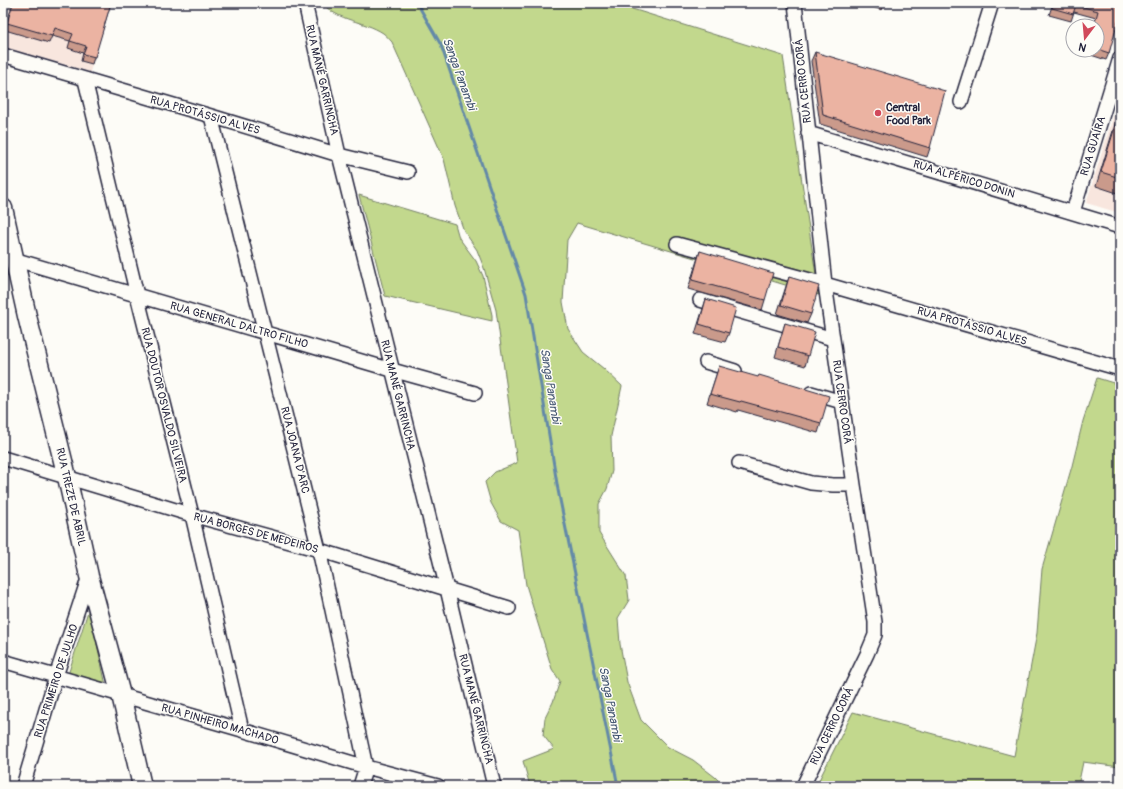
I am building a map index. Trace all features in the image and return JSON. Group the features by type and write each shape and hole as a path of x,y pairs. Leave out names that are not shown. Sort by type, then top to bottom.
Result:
{"street":[{"name":"RUA MANÉ GARRINCHA","path":"305,3 339,154 447,589 494,786"},
{"name":"RUA CERRO CORÁ","path":"795,3 825,284 875,622 875,635 864,661 803,786"},
{"path":"961,102 992,3"},
{"name":"RUA PROTÁSSIO ALVES","path":"3,56 339,154 408,172"},
{"name":"RUA GUAÍRA","path":"1073,212 1120,58"},
{"name":"RUA DOUTOR OSVALDO SILVEIRA","path":"85,80 192,515 242,730"},
{"name":"RUA JOANA D'ARC","path":"211,116 319,550 366,767 360,786"},
{"name":"RUA ALPÉRICO DONIN","path":"808,133 1120,227"},
{"name":"RUA TREZE DE ABRIL","path":"3,208 9,258 27,316 67,478 89,576 121,696 142,786"},
{"name":"RUA PROTÁSSIO ALVES","path":"677,244 825,284 1120,369"},
{"name":"RUA GENERAL DALTRO FILHO","path":"9,258 475,394"},
{"path":"700,300 833,339"},
{"path":"706,362 744,373"},
{"path":"797,389 842,402"},
{"name":"RUA BORGES DE MEDEIROS","path":"3,458 192,515 319,550 510,608"},
{"path":"739,462 811,483 854,485"},
{"name":"RUA PRIMEIRO DE JULHO","path":"23,786 56,676 89,576"},
{"name":"RUA PINHEIRO MACHADO","path":"3,661 366,767 438,786"}],"shaded area":[{"path":"3,3 110,3 90,72 3,47"},
{"path":"1120,95 1120,213 1086,203"}],"green space":[{"path":"322,3 613,3 783,56 819,295 577,223 567,240 563,302 568,329 583,352 622,386 611,436 612,471 607,489 599,504 599,533 626,576 629,600 618,618 620,644 627,682 641,720 668,747 693,760 724,786 530,786 523,761 554,749 543,735 545,718 553,702 560,681 552,669 526,585 518,530 501,521 491,503 485,482 495,472 517,463 496,310 484,268 477,250 464,231 455,206 444,159 392,42 383,33 336,14"},
{"path":"359,195 455,224 459,238 476,261 483,276 492,321 385,296"},
{"path":"1097,378 1120,385 1120,767 1083,762 1078,786 816,786 853,712 1014,756 1037,633 1042,569 1072,466 1083,421"},
{"path":"89,608 107,690 67,678"}],"building":[{"path":"13,3 111,3 95,57 83,54 86,46 70,41 73,34 55,28 52,36 7,23"},
{"path":"1053,3 1120,3 1120,15 1109,53 1105,52 1105,18 1096,18 1098,11 1076,5 1073,14 1052,8"},
{"name":"Central Food Park","path":"815,52 945,91 930,148 823,115"},
{"path":"1120,111 1120,178 1101,172"},
{"path":"700,251 773,273 765,300 692,280"},
{"path":"789,277 819,286 811,314 781,305"},
{"path":"706,299 736,308 729,333 699,324"},
{"path":"785,323 815,332 808,356 778,347"},
{"path":"719,366 758,377 759,375 829,396 821,423 710,394"}],"waterway":[{"name":"Sanga Panambi","path":"417,3 441,45 526,294 558,490 618,786"}],"place":[{"name":"Central Food Park","path":"878,113"}]}
